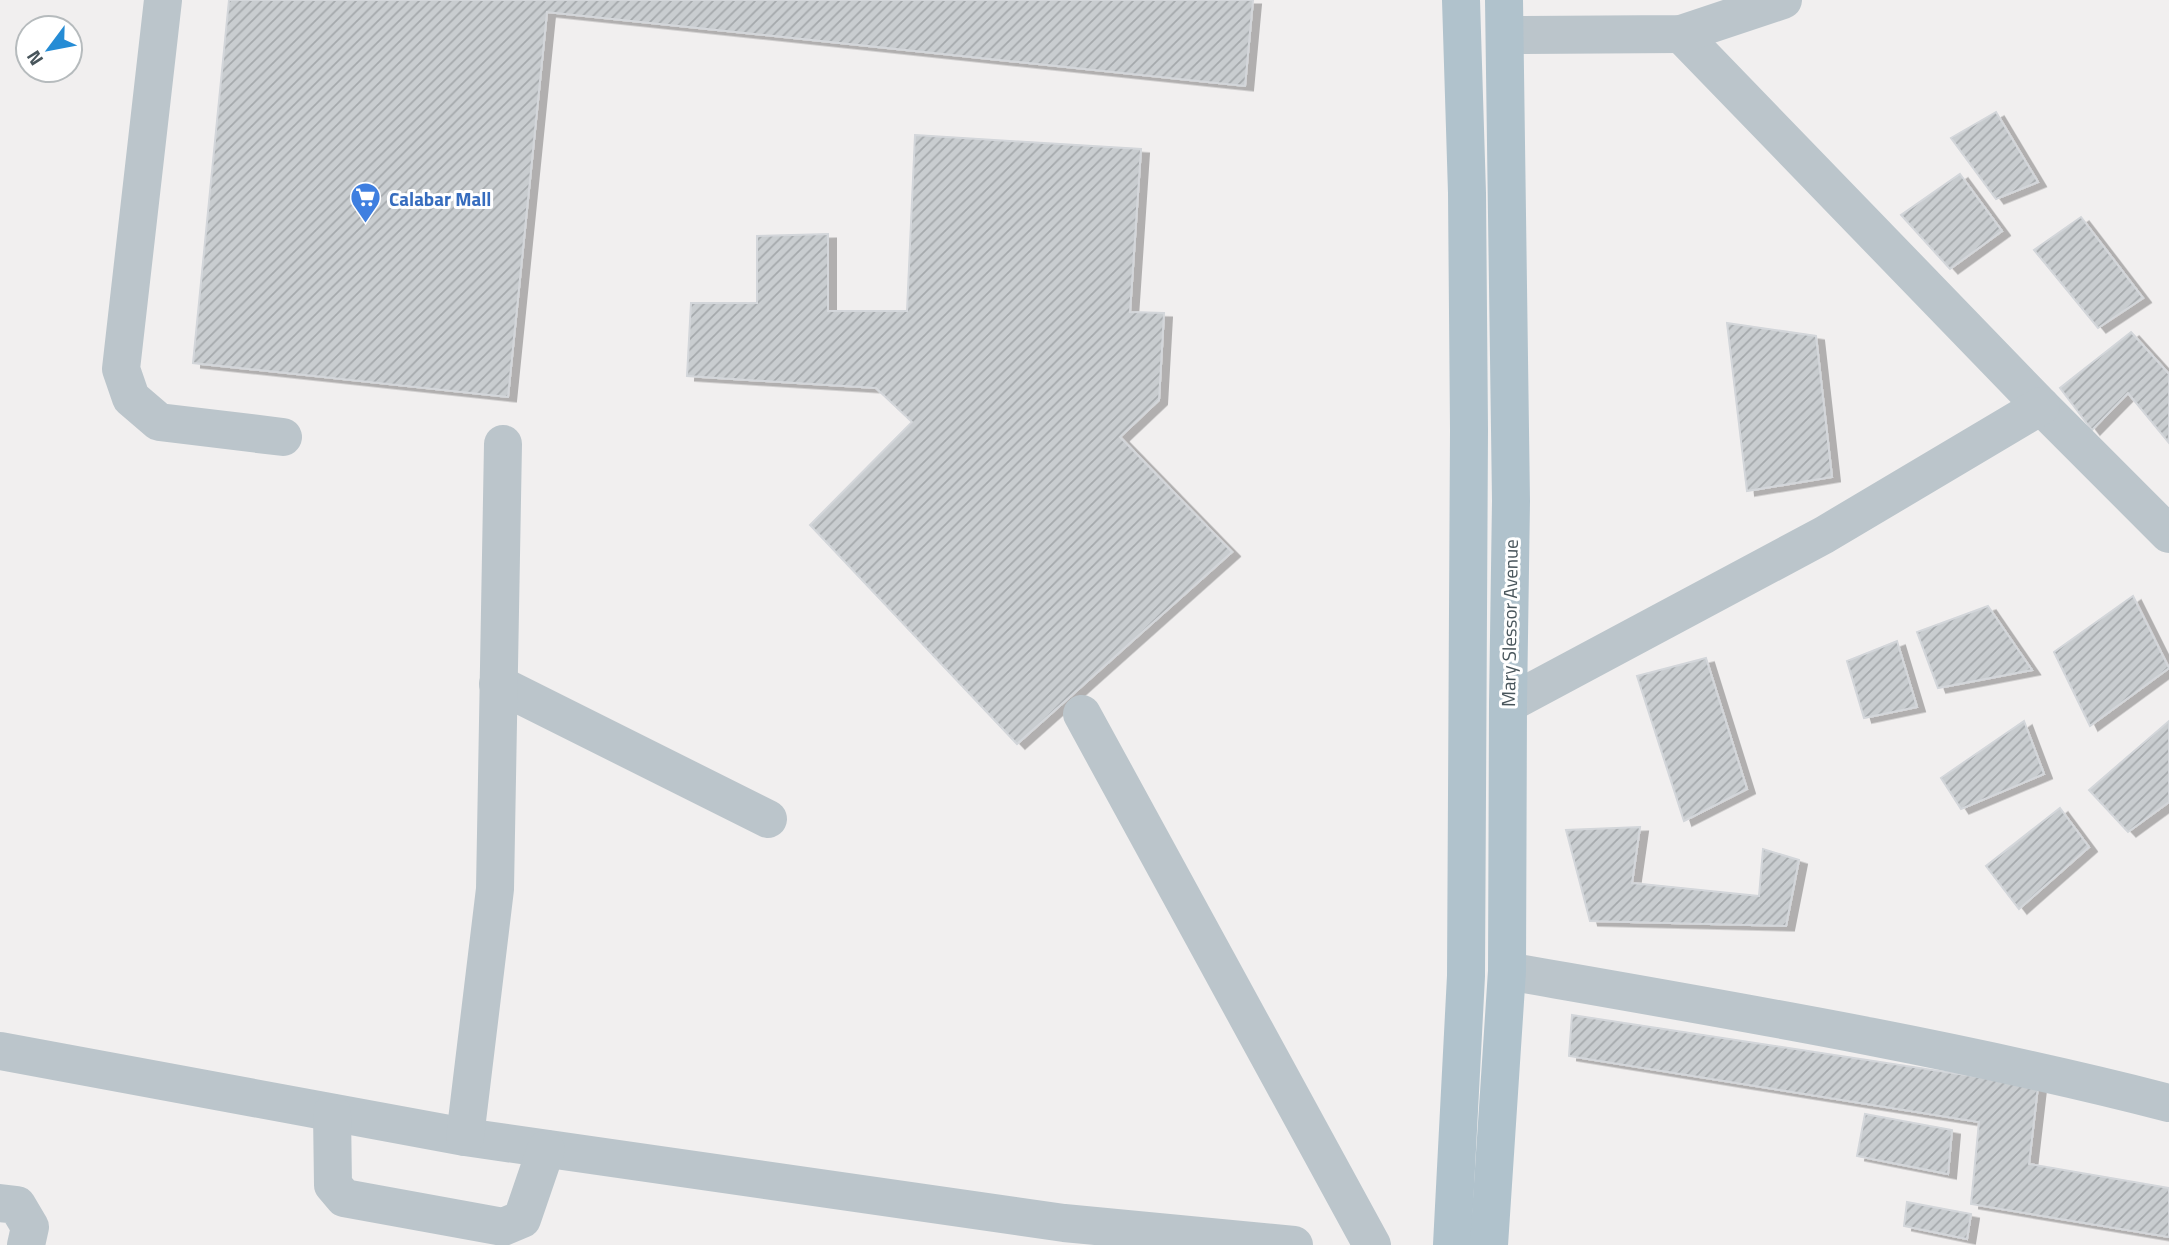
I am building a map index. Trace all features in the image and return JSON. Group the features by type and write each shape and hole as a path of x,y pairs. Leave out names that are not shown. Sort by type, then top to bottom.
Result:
{"main road":[{"name":"Mary Slessor Avenue","path":"1452,1245 1466,976 1469,416 1467,192 1461,0"},
{"name":"Mary Slessor Avenue","path":"1489,1245 1507,971 1511,501 1505,18"}],"street":[{"path":"163,0 121,369 131,398 159,422 284,437"},
{"path":"1505,18 1681,34 1783,0"},
{"path":"1681,34 2041,407 2169,534"},
{"path":"1508,704 1824,535 2041,407"},
{"path":"465,1137 495,889 503,444"},
{"path":"498,684 768,819"},
{"path":"1082,714 1372,1245"},
{"path":"1507,971 1822,1028 2066,1076 2169,1103"},
{"path":"0,1051 465,1137 1063,1223 1294,1245"},
{"path":"332,1113 333,1185 344,1198 503,1227 522,1219 547,1149"},
{"path":"0,1203 17,1205 30,1227 26,1245"}],"building":[{"name":"Calabar Mall","path":"229,0 1253,0 1245,86 547,12 508,397 193,363"},
{"path":"1996,112 2038,182 1996,199 1951,138"},
{"path":"915,135 1141,149 1130,312 1164,313 1159,400 1120,437 1232,552 1017,744 810,525 912,422 876,388 687,376 691,303 757,303 757,236 828,234 828,311 907,311"},
{"path":"1960,174 2002,231 1950,269 1901,215"},
{"path":"2081,217 2143,298 2098,328 2034,250"},
{"path":"1727,323 1816,336 1832,477 1747,491"},
{"path":"2131,332 2169,374 2169,443 2128,393 2092,430 2060,388"},
{"path":"2133,596 2169,668 2090,726 2054,652"},
{"path":"1988,606 2032,670 1938,688 1917,632"},
{"path":"1897,641 1917,707 1864,718 1847,661"},
{"path":"1706,658 1747,789 1684,821 1637,676"},
{"path":"2024,721 2044,774 1961,809 1941,778"},
{"path":"2169,721 2169,802 2128,832 2089,790"},
{"path":"2060,808 2089,847 2019,909 1986,866"},
{"path":"1640,827 1632,883 1759,896 1763,849 1799,860 1786,926 1590,921 1566,830"},
{"path":"1572,1015 2038,1086 2029,1164 2169,1188 2169,1237 1971,1204 1979,1122 1569,1056"},
{"path":"1865,1114 1952,1130 1948,1174 1857,1156"},
{"path":"1907,1202 1971,1214 1967,1239 1904,1226"}],"place":[{"name":"Calabar Mall","path":"366,225"}]}
